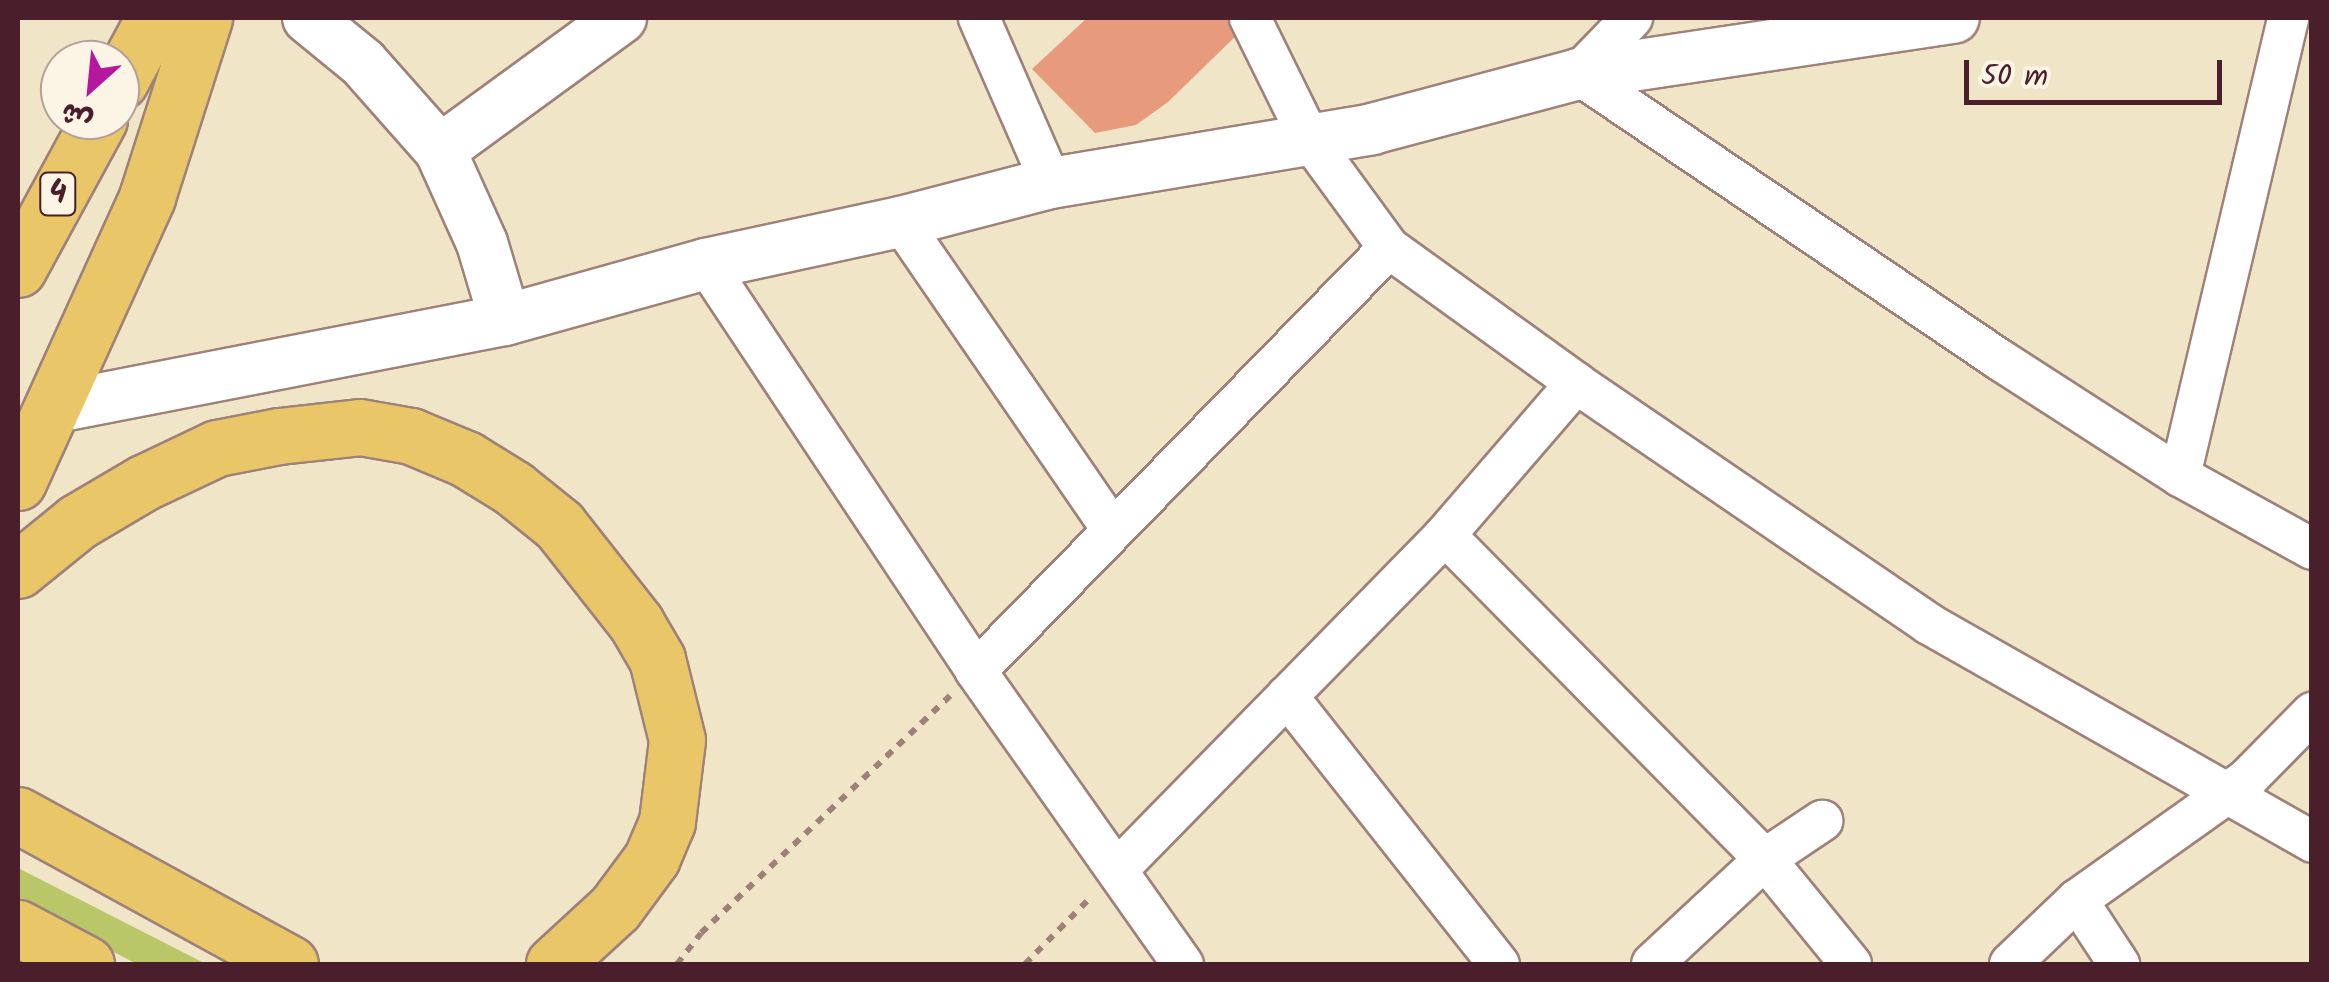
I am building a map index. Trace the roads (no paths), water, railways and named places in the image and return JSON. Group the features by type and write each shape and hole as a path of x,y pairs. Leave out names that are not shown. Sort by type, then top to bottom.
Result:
{"highway":[{"path":"140,44 154,18"},
{"path":"18,482 148,198 204,18"},
{"name":"4","path":"18,269 87,140"},
{"path":"18,570 77,522 143,483 218,448 279,436 360,427 411,436 466,459 514,488 558,525 636,624 657,659 677,740 667,822 652,858 615,908 554,964"},
{"path":"18,815 277,957 331,964"},
{"path":"18,928 86,964"}],"street":[{"path":"308,18 363,63 440,150 482,242 505,320"},
{"path":"440,150 620,18"},
{"path":"979,18 1051,182"},
{"path":"1250,18 1310,140 1389,248 1576,383 1929,624 2312,842"},
{"path":"1578,74 1632,18"},
{"path":"52,408 505,320 706,264 901,222 1051,182 1372,129 1578,74 1954,18"},
{"path":"2180,476 2288,18"},
{"path":"1578,74 2180,476 2312,549"},
{"path":"901,222 1112,529"},
{"path":"976,671 1389,248"},
{"path":"706,264 976,671 1183,964"},
{"path":"1117,870 1445,535 1576,383"},
{"path":"1445,535 1765,859 1850,964"},
{"path":"1286,696 1500,964"},
{"path":"2010,964 2077,900 2229,792 2312,714"},
{"path":"1652,964 1765,859 1822,820"},
{"path":"2077,900 2119,964"}]}
